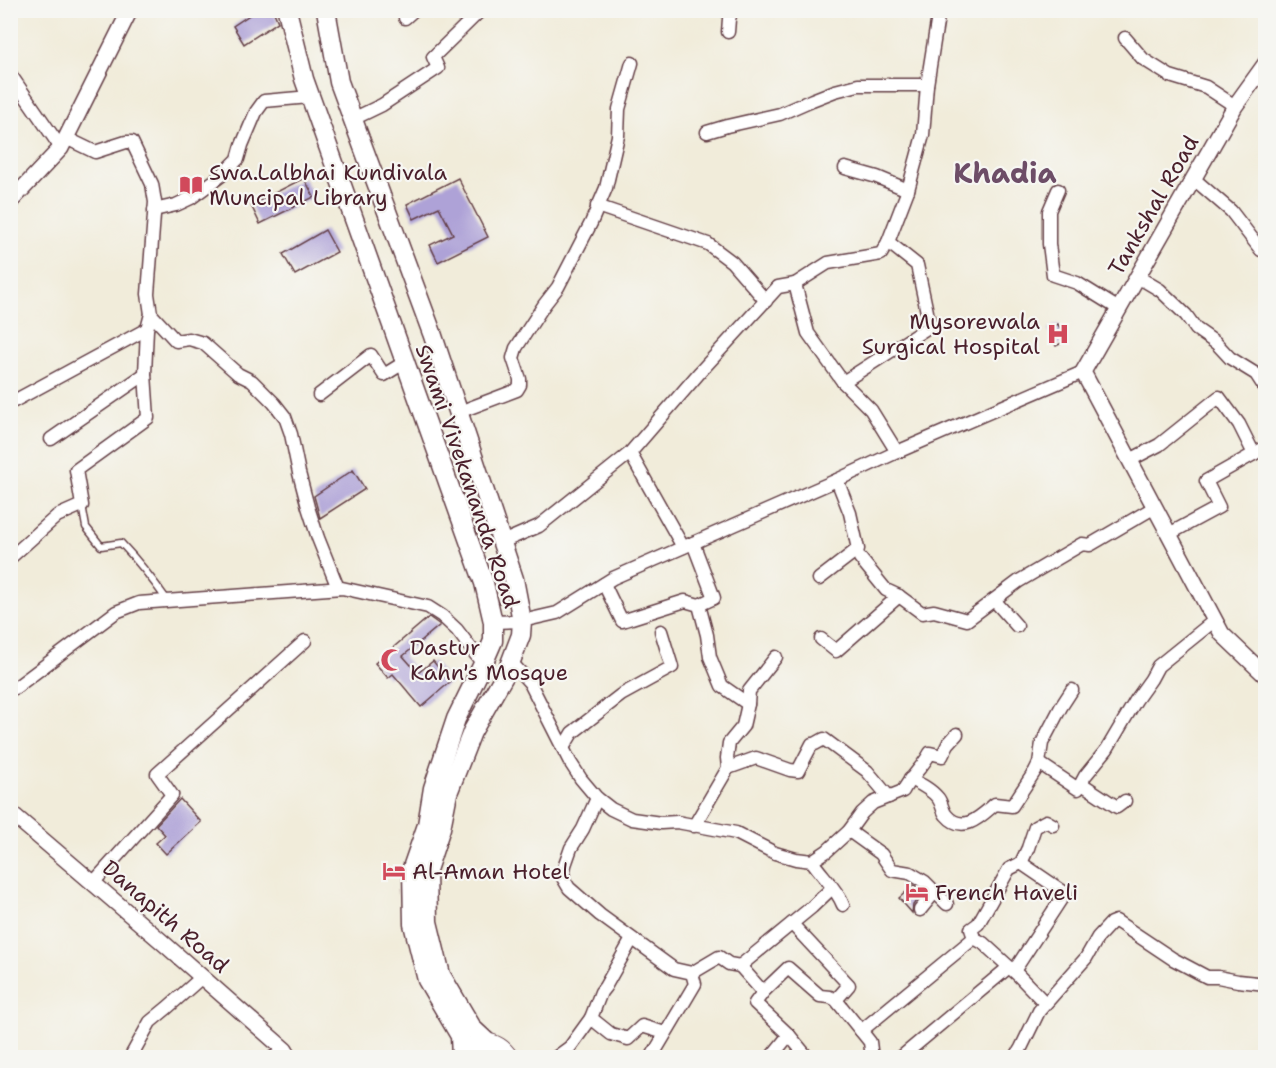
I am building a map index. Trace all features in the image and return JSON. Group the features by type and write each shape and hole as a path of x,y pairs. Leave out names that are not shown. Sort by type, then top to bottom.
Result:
{"main road":[{"name":"Swami Vivekananda Road","path":"287,10 310,97 484,583 493,622 493,641 456,719 433,788 427,825 412,868 413,924 427,980 460,1036 462,1058"},
{"path":"326,10 339,82 459,412 514,579 522,621 521,635 508,669 472,732 448,793 441,828 427,870 428,922 441,975 473,1029 488,1043 501,1048 508,1058"},
{"path":"462,1058 470,1048 488,1043"}],"street":[{"path":"10,202 64,143 130,10"},
{"path":"353,119 382,105 438,68 433,57 481,10"},
{"path":"728,32 732,10"},
{"path":"502,542 539,526 630,453 778,287 795,284 828,263 881,254 909,190 923,135 927,85 939,10"},
{"path":"1125,38 1143,59 1170,76 1206,87 1235,106"},
{"path":"459,412 517,390 520,385 513,358 516,348 544,304 558,287 606,188 618,136 619,108 632,63"},
{"name":"Tankshal Road","path":"1083,372 1235,106 1266,63"},
{"path":"10,74 64,143 94,152 132,142 152,184 155,202 148,294 151,314 147,329 145,374 148,418 76,470 82,505 57,516 10,558"},
{"path":"707,132 780,114 835,91 858,85 927,85"},
{"path":"154,210 176,205 191,198 222,175 238,159 256,112 264,101 310,97"},
{"path":"845,168 877,177 909,190"},
{"path":"1194,179 1231,211 1261,250"},
{"path":"1058,190 1049,211 1049,244 1053,275 1077,284 1119,309"},
{"path":"597,206 708,244 732,262 766,301"},
{"path":"843,382 930,326 918,266 888,242"},
{"path":"1137,277 1160,290 1196,328 1216,343 1230,358 1256,374 1265,388"},
{"path":"795,284 808,333 843,382 871,410 897,452"},
{"path":"151,314 176,341 189,339 203,343 238,374 252,381 285,417 308,507 339,588"},
{"path":"14,401 147,329"},
{"path":"319,395 371,355 384,375 405,362"},
{"path":"493,622 522,621 557,613 613,578 1083,372 1222,634 1266,676"},
{"path":"51,439 145,374"},
{"path":"1130,460 1159,445 1219,397 1239,424 1254,454"},
{"path":"1169,534 1219,507 1206,481 1266,447"},
{"path":"604,584 621,621 685,601 699,605 714,598 688,545 630,453"},
{"path":"819,579 858,549 850,513 837,480"},
{"path":"860,558 886,590 899,596 922,613 934,611 967,620 1019,581 1082,544 1090,545 1155,507"},
{"path":"10,689 15,688 116,612 139,603 339,588 428,607 457,630 483,664"},
{"path":"821,639 836,651 899,596"},
{"path":"994,600 1017,627"},
{"path":"699,605 710,657 722,686 748,704"},
{"path":"1039,763 1078,789 1085,776 1107,749 1158,666 1215,620"},
{"path":"563,747 572,733 621,695 672,667 661,631"},
{"path":"93,883 172,795 157,774 305,641"},
{"path":"694,826 728,768 729,743 743,726 749,691 776,657"},
{"path":"511,662 530,684 581,779 597,798 611,809 632,819 661,823 677,822 736,833 775,853 796,859 812,861 826,851 849,831 862,813 873,803 903,791 910,779 926,762 930,753 942,756 948,744 957,734"},
{"path":"910,779 934,794 940,801 944,813 953,822 968,824 981,817 995,804 1012,806 1035,771 1039,763 1042,743 1072,690"},
{"path":"728,768 756,758 798,771 812,744 824,739 867,771 889,797"},
{"path":"1082,784 1117,807 1125,801"},
{"path":"597,798 583,829 571,848 565,865 563,878 569,888 600,915 674,969 692,973 719,957 729,964 740,966 764,992"},
{"name":"Danapith Road","path":"10,812 202,977 282,1055"},
{"path":"1045,1003 983,943 974,938 971,930 978,924 1009,869 1021,863 1035,827 1046,821 1053,825"},
{"path":"849,831 881,854 892,870 910,873 925,882 947,904"},
{"path":"812,861 839,895 843,905"},
{"path":"900,1058 1011,969 1065,893 1021,863"},
{"path":"740,966 832,888"},
{"path":"920,910 934,893"},
{"path":"1015,1058 1022,1048 1038,1011 1086,958 1098,936 1116,921 1173,960 1207,977 1266,984"},
{"path":"792,924 849,985 836,999"},
{"path":"861,1031 974,938"},
{"path":"555,1058 570,1047 591,1018 601,992 632,939"},
{"path":"808,1058 789,1035 755,1003 788,968 820,996 836,999 870,1042 872,1058"},
{"path":"651,1058 695,984 692,973"},
{"path":"130,1058 150,1022 202,977"},
{"path":"591,1018 611,1034 628,1039 642,1026 665,1033"},
{"path":"771,1057 789,1035"}],"lane":[{"path":"82,505 86,527 100,546 121,543 152,578 167,601"}],"building":[{"path":"257,10 273,10 278,22 244,44 233,26"},
{"path":"304,178 314,197 260,224 251,205"},
{"path":"458,178 488,237 438,262 430,245 453,234 439,207 414,219 407,204"},
{"path":"325,230 337,252 295,275 283,254"},
{"path":"1058,324 1066,341 1056,346 1048,329"},
{"path":"353,470 365,489 320,518 314,496"},
{"name":"Dastur Kahn's Mosque","path":"429,617 440,625 403,656 418,673 433,661 450,682 421,707 393,674 388,678 375,663"},
{"path":"180,799 201,822 166,854 156,843 165,835 156,825"},
{"path":"914,885 924,892 913,905 912,913 899,898"}],"place":[{"name":"Swa.Lalbhai Kundivala Muncipal Library","path":"191,185"},
{"name":"Mysorewala Surgical Hospital","path":"1058,334"},
{"name":"Dastur Kahn's Mosque","path":"392,660"},
{"name":"Al-Aman Hotel","path":"394,871"},
{"name":"French Haveli","path":"917,892"}],"district":[{"name":"Khadia","path":"1005,173"}]}
